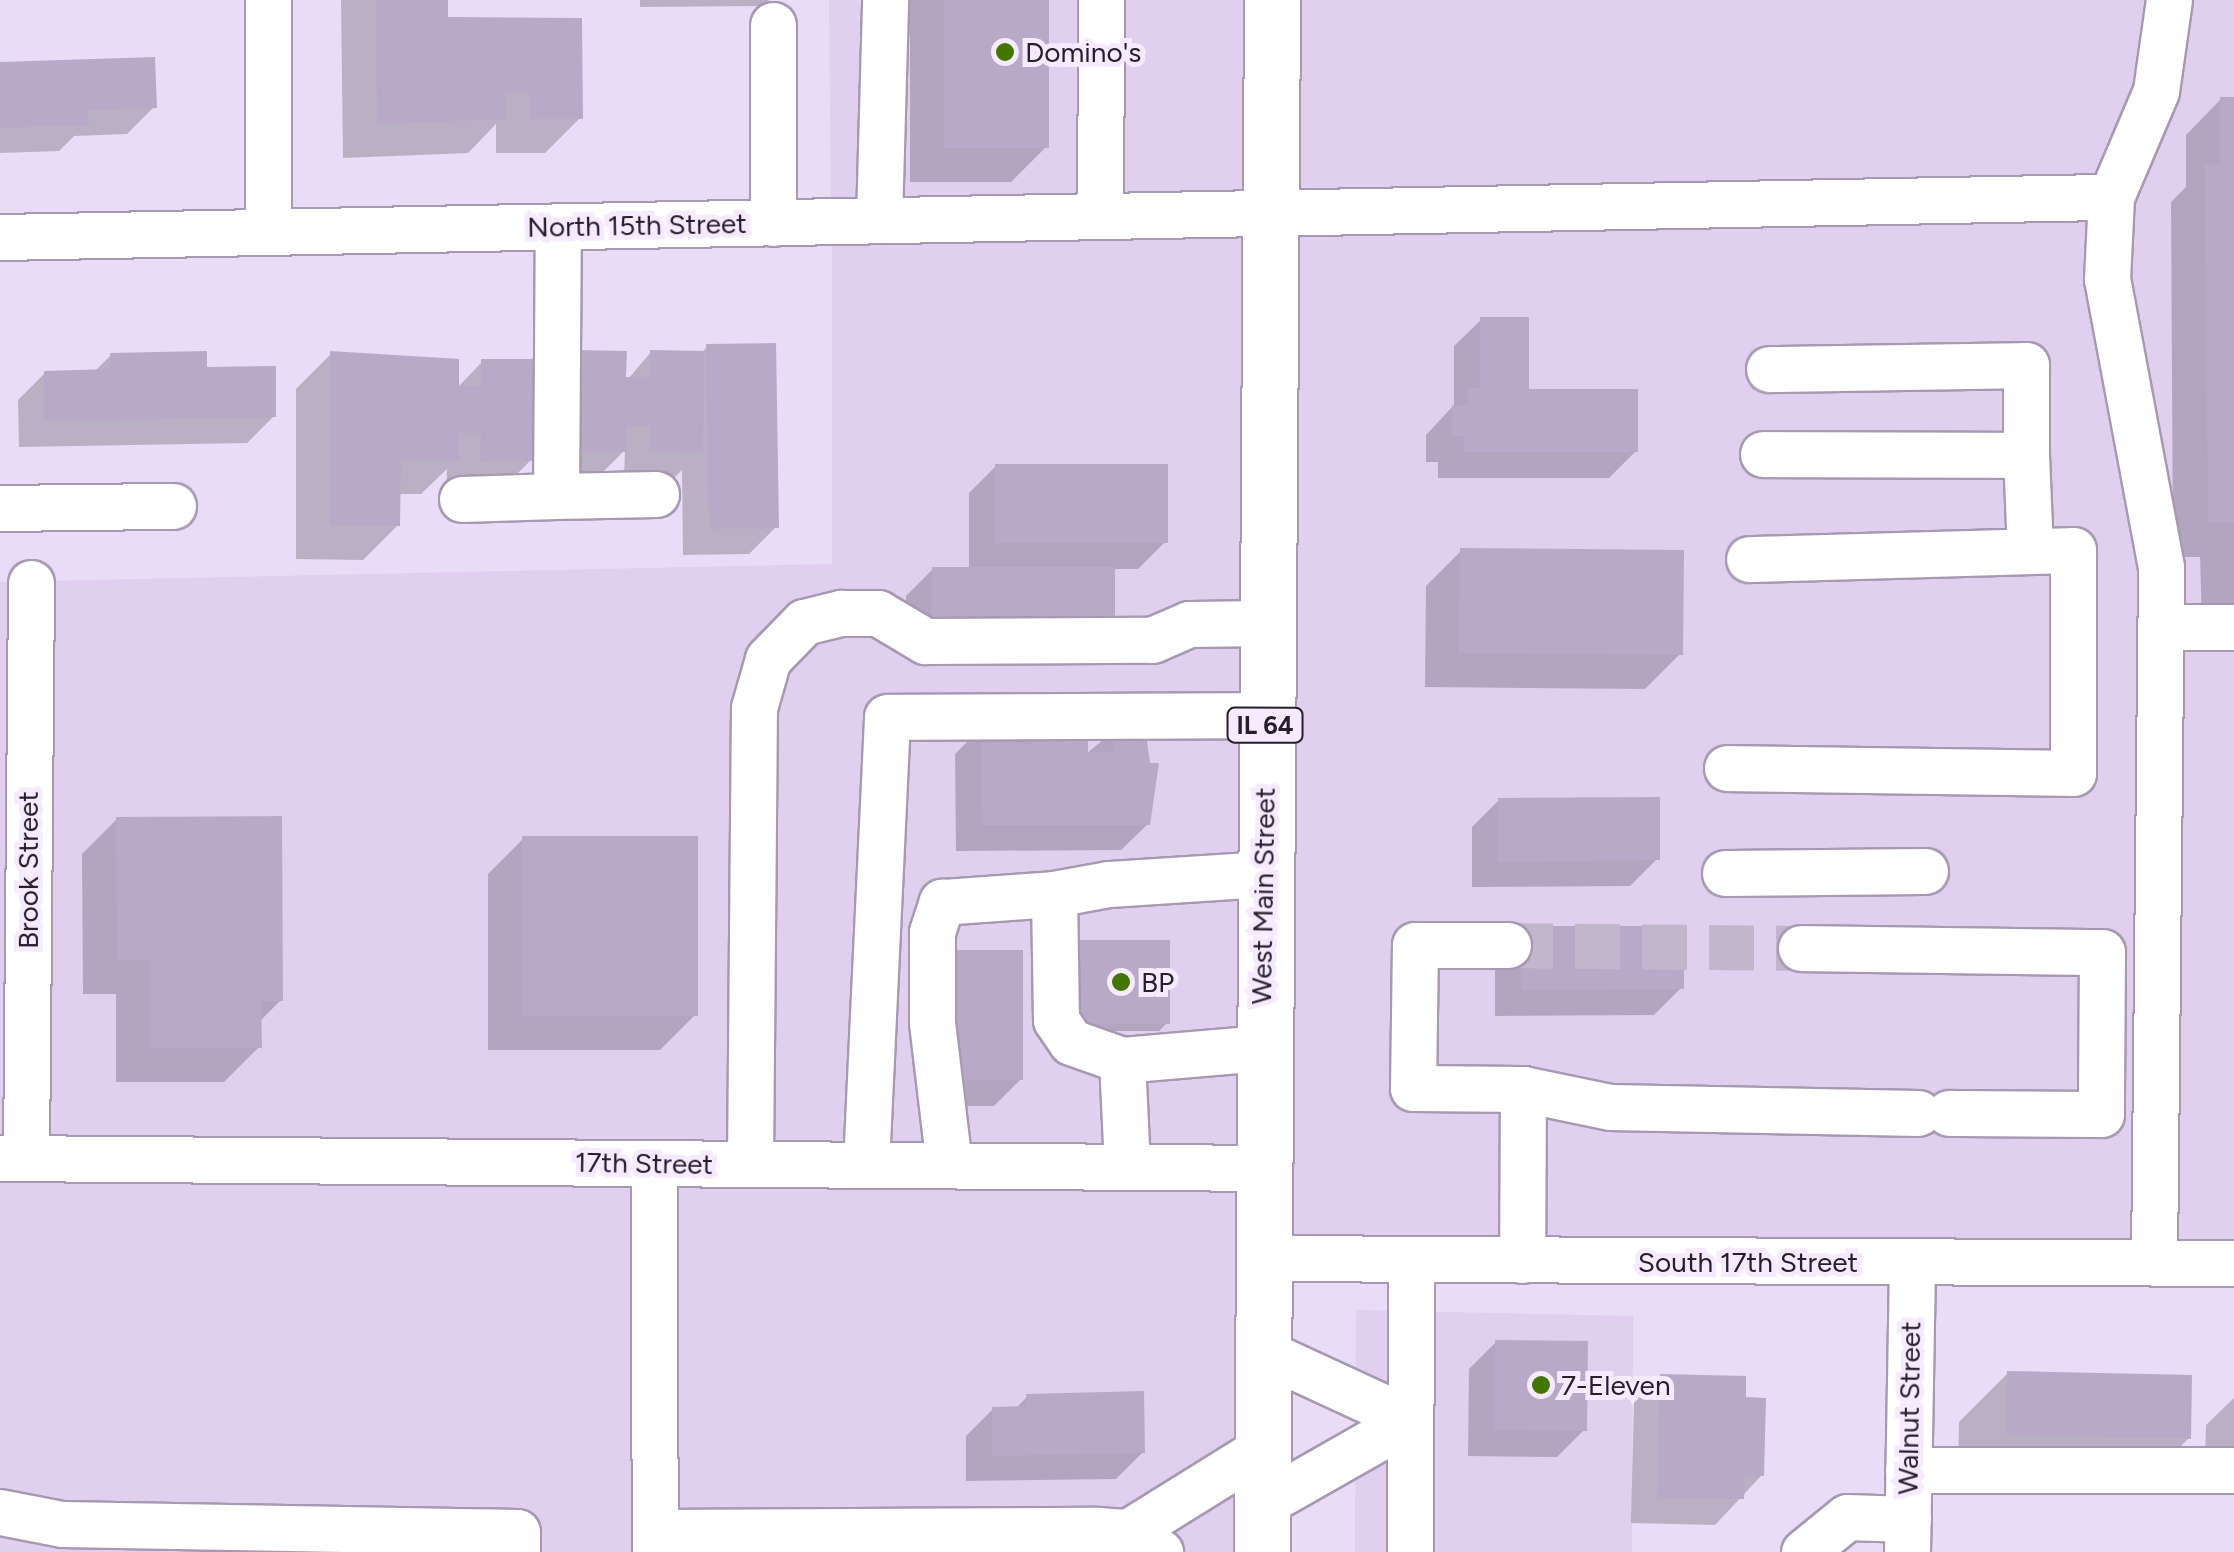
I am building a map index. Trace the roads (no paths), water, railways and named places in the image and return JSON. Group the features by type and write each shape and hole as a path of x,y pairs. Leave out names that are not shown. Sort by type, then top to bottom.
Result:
{"main road":[{"name":"West Main Street","path":"1262,1528 1263,874 1273,213 1272,0"}],"street":[{"path":"268,0 268,232"},
{"path":"879,220 885,0"},
{"path":"1100,0 1100,215"},
{"path":"2154,1262 2162,567 2107,279 2111,198 2156,90 2168,0"},
{"path":"773,222 774,25"},
{"name":"North 15th Street","path":"0,237 2111,198"},
{"path":"556,496 558,226"},
{"path":"1768,369 2026,365 2030,551"},
{"path":"1763,454 2026,455"},
{"path":"462,499 656,494"},
{"path":"0,508 173,506"},
{"path":"1727,768 2073,774 2073,550 1749,559"},
{"name":"Brook Street","path":"13,1158 31,583"},
{"path":"750,1164 754,708 768,659 804,622 841,614 878,614 925,642 1152,640 1189,624 1267,623"},
{"path":"2161,627 2234,626"},
{"path":"866,1164 887,717 1265,715"},
{"path":"1725,873 1925,871"},
{"path":"949,1165 932,1024 932,932 942,902 1054,894 1109,884 1263,874"},
{"path":"1054,894 1056,1020 1071,1042 1122,1060 1262,1048"},
{"path":"1508,945 1415,945 1413,1088 1524,1089 1610,1107 2101,1114 2102,952 1801,948"},
{"path":"1122,1060 1127,1166"},
{"path":"1522,1260 1524,1089"},
{"name":"17th Street","path":"13,1158 1262,1168"},
{"path":"654,1163 655,1542 1120,1541 1262,1449"},
{"name":"South 17th Street","path":"1261,1258 2234,1263"},
{"path":"1410,1552 1411,1259"},
{"name":"Walnut Street","path":"1908,1536 1912,1264"},
{"path":"1261,1351 1410,1420"},
{"path":"1262,1528 1410,1420"},
{"path":"1908,1470 2234,1470"},
{"path":"0,1512 62,1524 517,1532 517,1552"},
{"path":"1804,1552 1847,1517 1908,1536"}],"tunnel":[{"path":"1508,945 1801,948"}],"place":[{"name":"Domino's","path":"1005,52"},
{"name":"BP","path":"1121,982"},
{"name":"7-Eleven","path":"1541,1385"}]}
